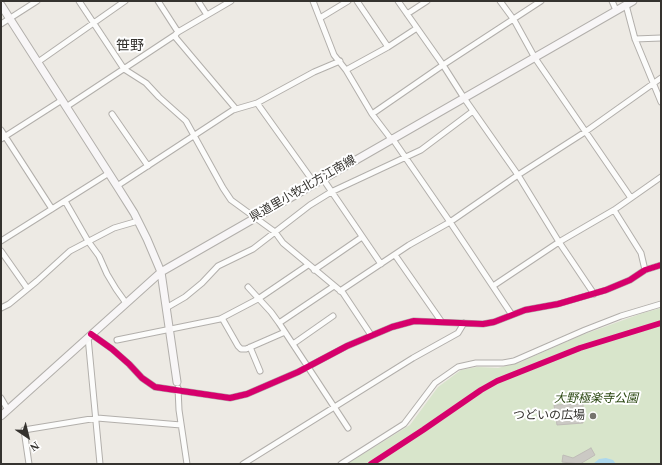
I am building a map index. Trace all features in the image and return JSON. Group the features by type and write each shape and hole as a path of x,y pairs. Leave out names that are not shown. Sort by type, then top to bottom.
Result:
{"main road":[{"name":"県道里小牧北方江南線","path":"1,416 161,272 633,1"},
{"path":"1,5 109,173 138,221 147,240 161,272 178,386"}],"street":[{"path":"1,24 37,1"},
{"path":"79,1 124,69 146,83 159,98 186,121 231,200 275,232 283,243 334,286 371,335"},
{"path":"38,62 125,1"},
{"path":"158,1 177,33 176,38 236,109"},
{"path":"198,1 207,15"},
{"path":"66,107 177,33 231,1"},
{"path":"313,1 334,55 346,70 372,114 406,157 512,314"},
{"path":"320,18 348,1"},
{"path":"357,1 388,47"},
{"path":"398,1 518,175 559,242 594,294"},
{"path":"407,14 427,1"},
{"path":"500,1 514,20 535,58 631,198"},
{"path":"372,114 443,65 541,1"},
{"path":"612,1 616,10"},
{"path":"626,5 635,39 661,102"},
{"path":"346,70 388,47 417,28"},
{"path":"635,39 644,37 661,38"},
{"path":"117,186 193,135 236,109 257,104 314,72 340,61"},
{"path":"340,292 395,254 450,222 518,175 585,132 661,78"},
{"path":"3,137 62,100"},
{"path":"257,104 315,184"},
{"path":"166,308 185,297 218,266 253,249 310,204 331,192 421,150 473,111"},
{"path":"112,114 148,166"},
{"path":"1,130 3,137 52,209"},
{"path":"1,241 109,173"},
{"path":"493,286 559,242 614,210 661,177"},
{"path":"323,179 381,264"},
{"path":"65,201 88,241 99,256 107,274 126,303"},
{"path":"614,210 641,253 645,270"},
{"path":"1,308 9,304 70,251 114,228 138,221"},
{"path":"314,270 362,238"},
{"path":"1,251 27,288"},
{"path":"395,254 441,322"},
{"path":"117,340 222,318 258,299 308,265"},
{"path":"90,336 122,358 155,387 178,386 194,393 230,398 247,394 309,366 371,335 392,327 414,321 483,324 494,322 525,310 558,304 594,294 630,280 645,270 661,265"},
{"path":"279,323 334,286"},
{"path":"248,287 271,312 294,344 348,428"},
{"path":"341,464 404,424 435,383 458,367 476,363 503,363 514,360 585,330 661,304"},
{"path":"294,344 333,316"},
{"path":"222,318 241,349 250,347 285,332"},
{"path":"243,464 334,406 413,358 458,333 464,323"},
{"path":"90,336 100,464"},
{"path":"250,347 260,371"},
{"path":"178,386 186,464"},
{"path":"1,398 8,410"},
{"path":"29,464 24,430 97,418 181,425"}],"green space":[{"name":"大野極楽寺公園","path":"661,308 661,464 347,464 410,425 438,387 461,370 477,367 498,368 521,362 582,335"}],"water":[{"path":"606,458 613,460 616,464 593,464 599,459"}],"building":[{"path":"583,404 583,423 557,425 554,405"},
{"path":"591,448 595,455 580,464 562,462 563,455 573,458"}],"cycle path":[{"path":"91,334 112,349 142,378 155,387 230,398 247,394 298,372 347,346 392,327 414,321 483,324 494,322 525,310 558,304 606,290 630,280 645,270 661,265"},
{"path":"371,464 481,390 497,381 580,348 661,323"}],"place":[{"name":"つどいの広場","path":"593,416"}],"district":[{"name":"笹野","path":"130,46"}]}
